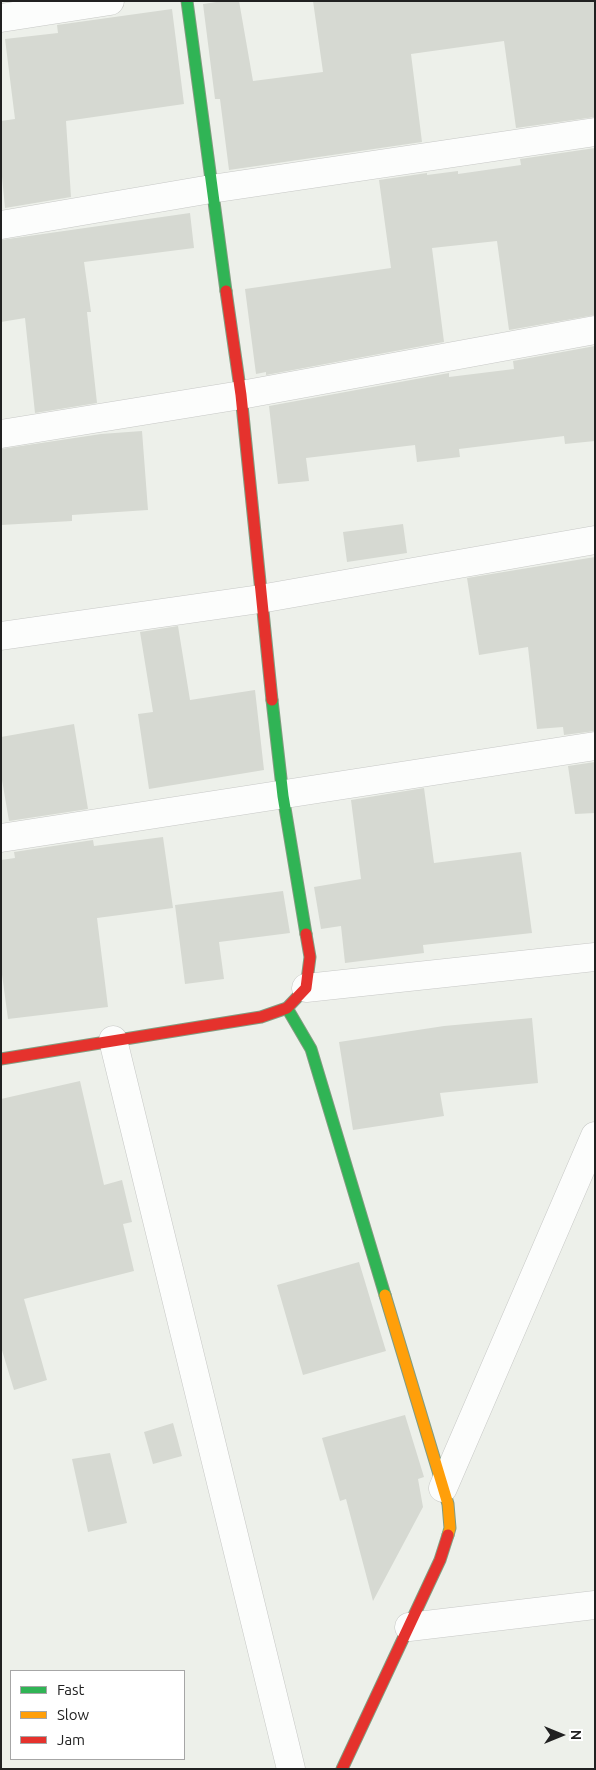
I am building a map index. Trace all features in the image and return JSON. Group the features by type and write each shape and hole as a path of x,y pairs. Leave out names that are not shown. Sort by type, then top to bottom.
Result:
{"street":[{"path":"1,18 110,1"},
{"path":"1,1059 261,1017 287,1008 306,988 310,957 283,796 260,599 241,395 211,189 187,1"},
{"path":"1,224 211,189 595,132"},
{"path":"1,434 241,395 595,330"},
{"path":"1,636 260,599 595,540"},
{"path":"1,838 283,796 595,746"},
{"path":"306,988 595,957"},
{"path":"287,1008 311,1049 448,1504 450,1528 440,1560 342,1769"},
{"path":"113,1040 291,1769"},
{"path":"443,1488 595,1136"},
{"path":"409,1627 595,1605"}],"building":[{"path":"239,1 253,81 323,72 313,1 595,1 595,117 516,128 504,41 411,54 422,142 229,170 220,99 215,99 203,4"},
{"path":"172,9 184,104 66,121 71,197 5,208 1,166 1,121 15,119 5,39 58,33 57,25"},
{"path":"595,148 595,315 509,330 497,241 432,248 444,342 266,375 266,372 256,374 245,289 391,268 379,180 427,173 427,175 458,171 458,174 521,165 520,159"},
{"path":"190,213 194,248 84,262 91,312 87,312 97,403 35,413 25,318 1,322 1,240"},
{"path":"595,346 595,441 565,444 564,436 459,449 460,457 417,462 415,445 306,458 309,481 278,484 269,406 449,373 449,377 514,369 513,361"},
{"path":"142,431 148,510 72,515 72,521 1,525 1,449 101,434"},
{"path":"403,524 407,553 347,562 343,532"},
{"path":"595,557 595,731 564,735 563,727 537,729 528,647 479,655 467,578"},
{"path":"178,626 190,700 255,690 264,770 149,789 138,714 153,712 140,632"},
{"path":"74,724 88,809 9,821 1,774 1,737"},
{"path":"595,762 595,813 575,814 568,766"},
{"path":"424,788 434,863 521,852 532,933 423,945 424,953 345,963 341,926 321,929 314,887 361,879 351,800"},
{"path":"163,837 173,908 97,918 108,1007 8,1019 1,967 1,860 15,858 14,852 93,840 94,846"},
{"path":"283,891 290,933 219,942 224,979 185,984 175,905"},
{"path":"532,1018 538,1083 440,1093 444,1116 353,1130 339,1042 444,1026"},
{"path":"80,1081 104,1185 122,1180 132,1222 123,1224 134,1271 24,1299 47,1380 14,1390 1,1347 1,1099"},
{"path":"359,1262 386,1351 303,1375 277,1285"},
{"path":"405,1415 424,1477 418,1479 423,1507 373,1601 346,1499 340,1501 322,1438"},
{"path":"173,1423 182,1456 153,1464 144,1432"},
{"path":"110,1453 127,1523 88,1532 72,1459"}],"traffic: fast":[{"path":"187,1 226,291"},
{"path":"272,700 283,796 306,934"},
{"path":"287,1008 311,1049 385,1295"}],"traffic: slow":[{"path":"385,1295 448,1504 450,1528 448,1535"}],"traffic: jam":[{"path":"226,291 241,395 272,700"},
{"path":"1,1059 261,1017 287,1008 306,988 310,957 306,934"},
{"path":"342,1769 440,1560 448,1535"}]}
